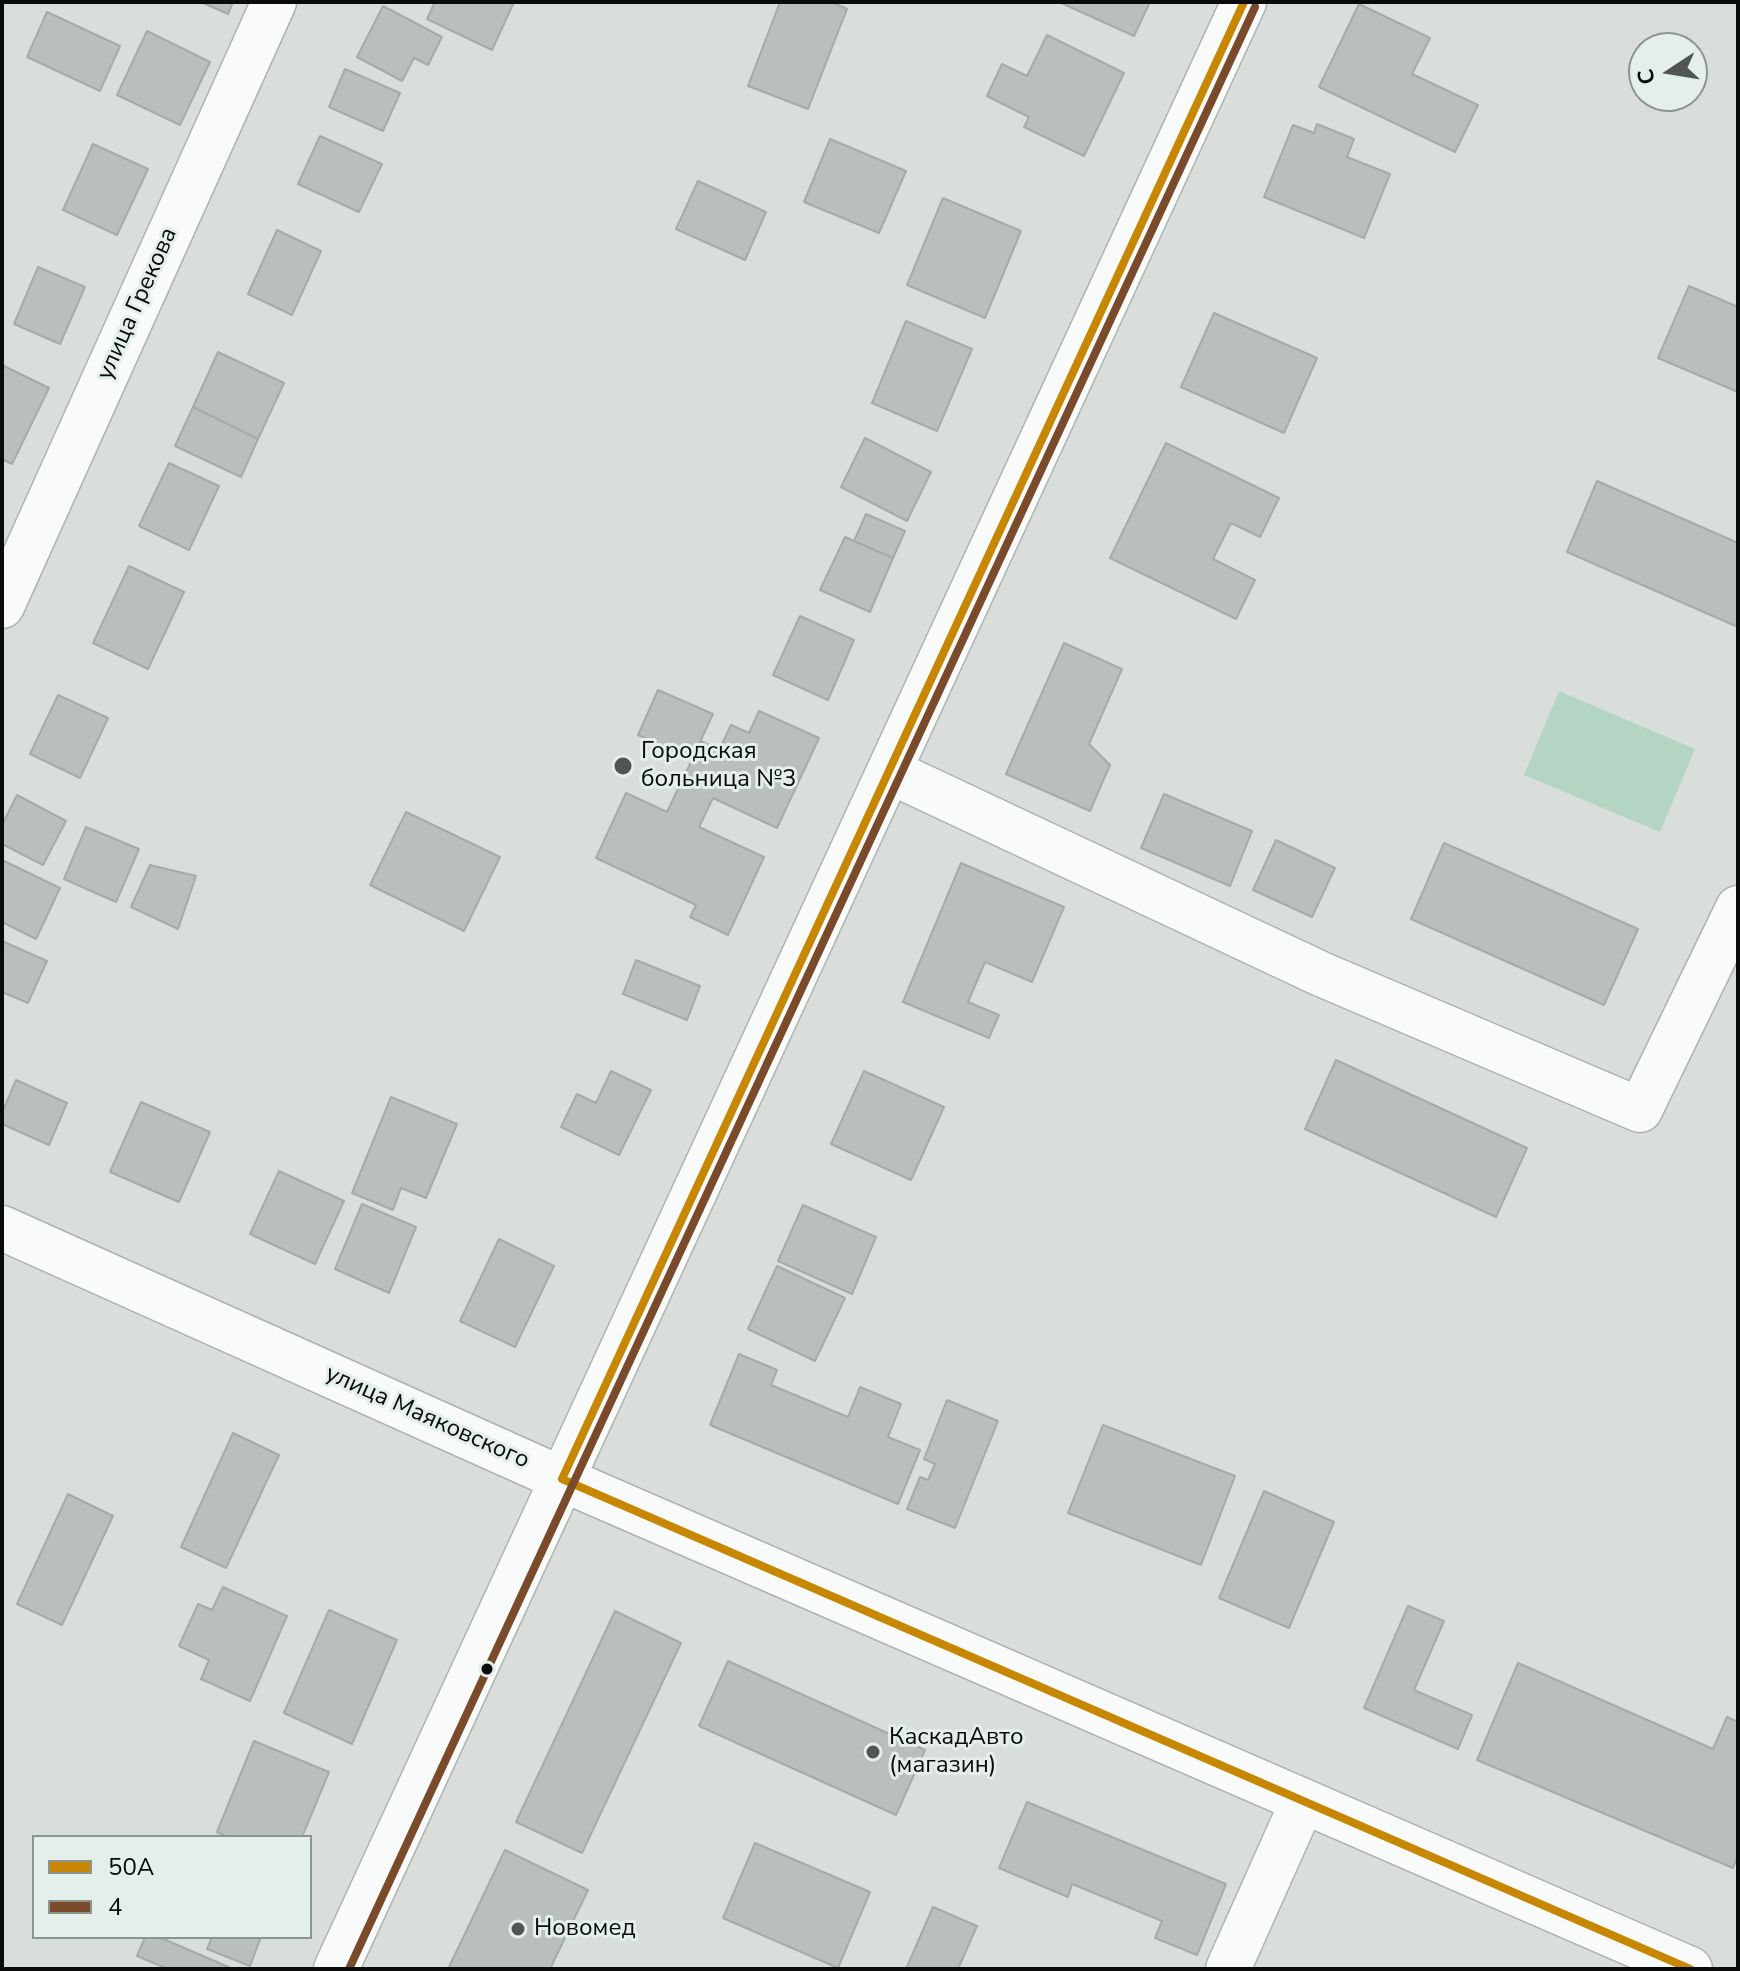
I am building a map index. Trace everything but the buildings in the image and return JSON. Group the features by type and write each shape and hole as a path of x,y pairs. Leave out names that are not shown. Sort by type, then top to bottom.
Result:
{"street":[{"name":"улица Грекова","path":"2,606 274,2"},
{"path":"336,1969 1244,2"},
{"path":"889,771 1321,974 1640,1110 1738,908"},
{"name":"улица Маяковского","path":"2,1228 562,1479 1690,1969"},
{"path":"1228,1969 1303,1801"}],"green space":[{"path":"1559,691 1695,749 1660,832 1524,775"}],"transit line":[{"name":"50А","path":"562,1479 1244,2"},
{"name":"4","path":"349,1969 1255,7"},
{"name":"50А","path":"562,1479 1690,1969"}],"place":[{"name":"Городская больница №3","path":"623,766"},
{"name":"КаскадАвто (магазин)","path":"873,1752"},
{"name":"Новомед","path":"518,1929"}]}
